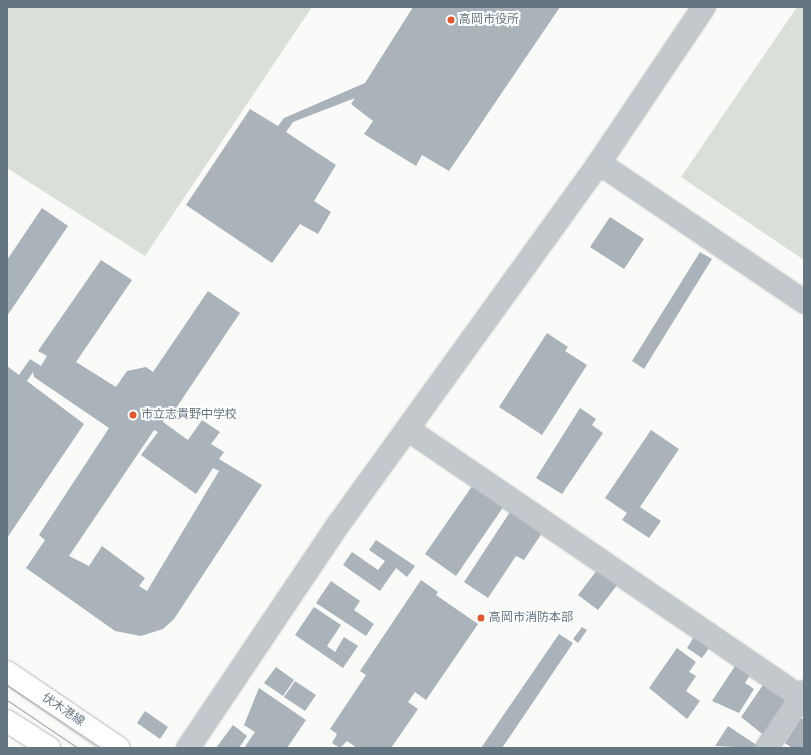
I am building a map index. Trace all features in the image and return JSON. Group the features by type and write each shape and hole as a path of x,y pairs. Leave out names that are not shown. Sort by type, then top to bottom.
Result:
{"main road":[{"name":"伏木港線","path":"7,672 119,748"},
{"path":"7,721 49,748"}],"street":[{"path":"188,748 333,531 409,430 599,163 704,7"},
{"path":"599,163 804,302"},
{"path":"409,430 803,696 767,748"}],"shaded area":[{"path":"7,7 312,7 145,256 7,168"},
{"path":"797,7 804,7 804,260 681,177"}],"building":[{"path":"413,7 560,7 449,171 422,155 416,166 364,134 373,121 351,104 355,98 293,122 286,132 336,165 314,201 331,212 318,234 300,224 272,263 186,205 250,109 278,126 284,118 365,83"},
{"path":"42,208 68,226 7,316 7,260"},
{"path":"610,217 644,239 624,269 590,247"},
{"path":"700,252 712,259 644,369 632,361"},
{"path":"101,260 132,280 76,362 116,387 127,371 146,367 153,372 208,291 240,313 168,420 165,418 163,422 188,440 202,420 220,432 211,444 224,452 219,459 262,485 174,619 163,629 141,636 115,631 26,568 45,540 39,535 109,428 34,377 33,372 27,381 84,424 7,538 7,366 19,375 30,359 41,366 47,356 38,351","holes":["154,430 158,432 141,455 196,494 213,468 219,471 147,591 139,586 145,578 102,546 89,566 69,556"]},
{"path":"547,333 568,347 565,351 587,365 542,435 499,407"},
{"path":"580,408 596,419 592,425 603,433 562,494 536,478"},
{"path":"651,430 679,449 640,507 661,521 649,538 622,520 627,513 605,498"},
{"path":"475,482 506,503 456,576 425,554"},
{"path":"514,506 546,527 524,560 516,556 488,598 464,582"},
{"path":"376,540 415,566 407,577 396,568 380,591 343,565 352,552 378,570 385,561 369,550"},
{"path":"601,565 621,580 598,610 578,595"},
{"path":"421,580 438,592 436,595 478,624 426,700 415,692 408,702 418,709 391,748 357,748 347,741 340,748 332,743 337,734 330,729 366,675 360,671"},
{"path":"331,581 360,601 354,610 374,624 366,636 316,603"},
{"path":"314,607 341,625 327,646 335,652 344,637 358,646 343,668 295,635"},
{"path":"582,627 587,630 578,643 573,639"},
{"path":"559,634 573,643 502,748 481,748"},
{"path":"694,637 709,648 702,658 687,648"},
{"path":"677,648 696,662 689,672 696,676 686,691 700,701 687,719 649,688"},
{"path":"735,666 750,675 745,683 754,689 739,713 712,701"},
{"path":"276,667 294,680 283,696 264,683"},
{"path":"295,681 316,695 305,711 284,697"},
{"path":"763,685 788,702 765,736 741,717"},
{"path":"259,688 306,720 287,748 244,748 255,732 244,725"},
{"path":"145,711 168,727 160,739 137,723"},
{"path":"801,718 804,720 804,748 792,748 785,743"},
{"path":"233,725 247,736 239,748 216,748"},
{"path":"728,726 758,746 756,748 715,746"}],"tram line":[{"path":"7,685 101,748"},
{"path":"7,700 78,748"}],"place":[{"name":"高岡市役所","path":"451,20"},
{"name":"市立志貴野中学校","path":"133,415"},
{"name":"高岡市消防本部","path":"481,618"}]}
